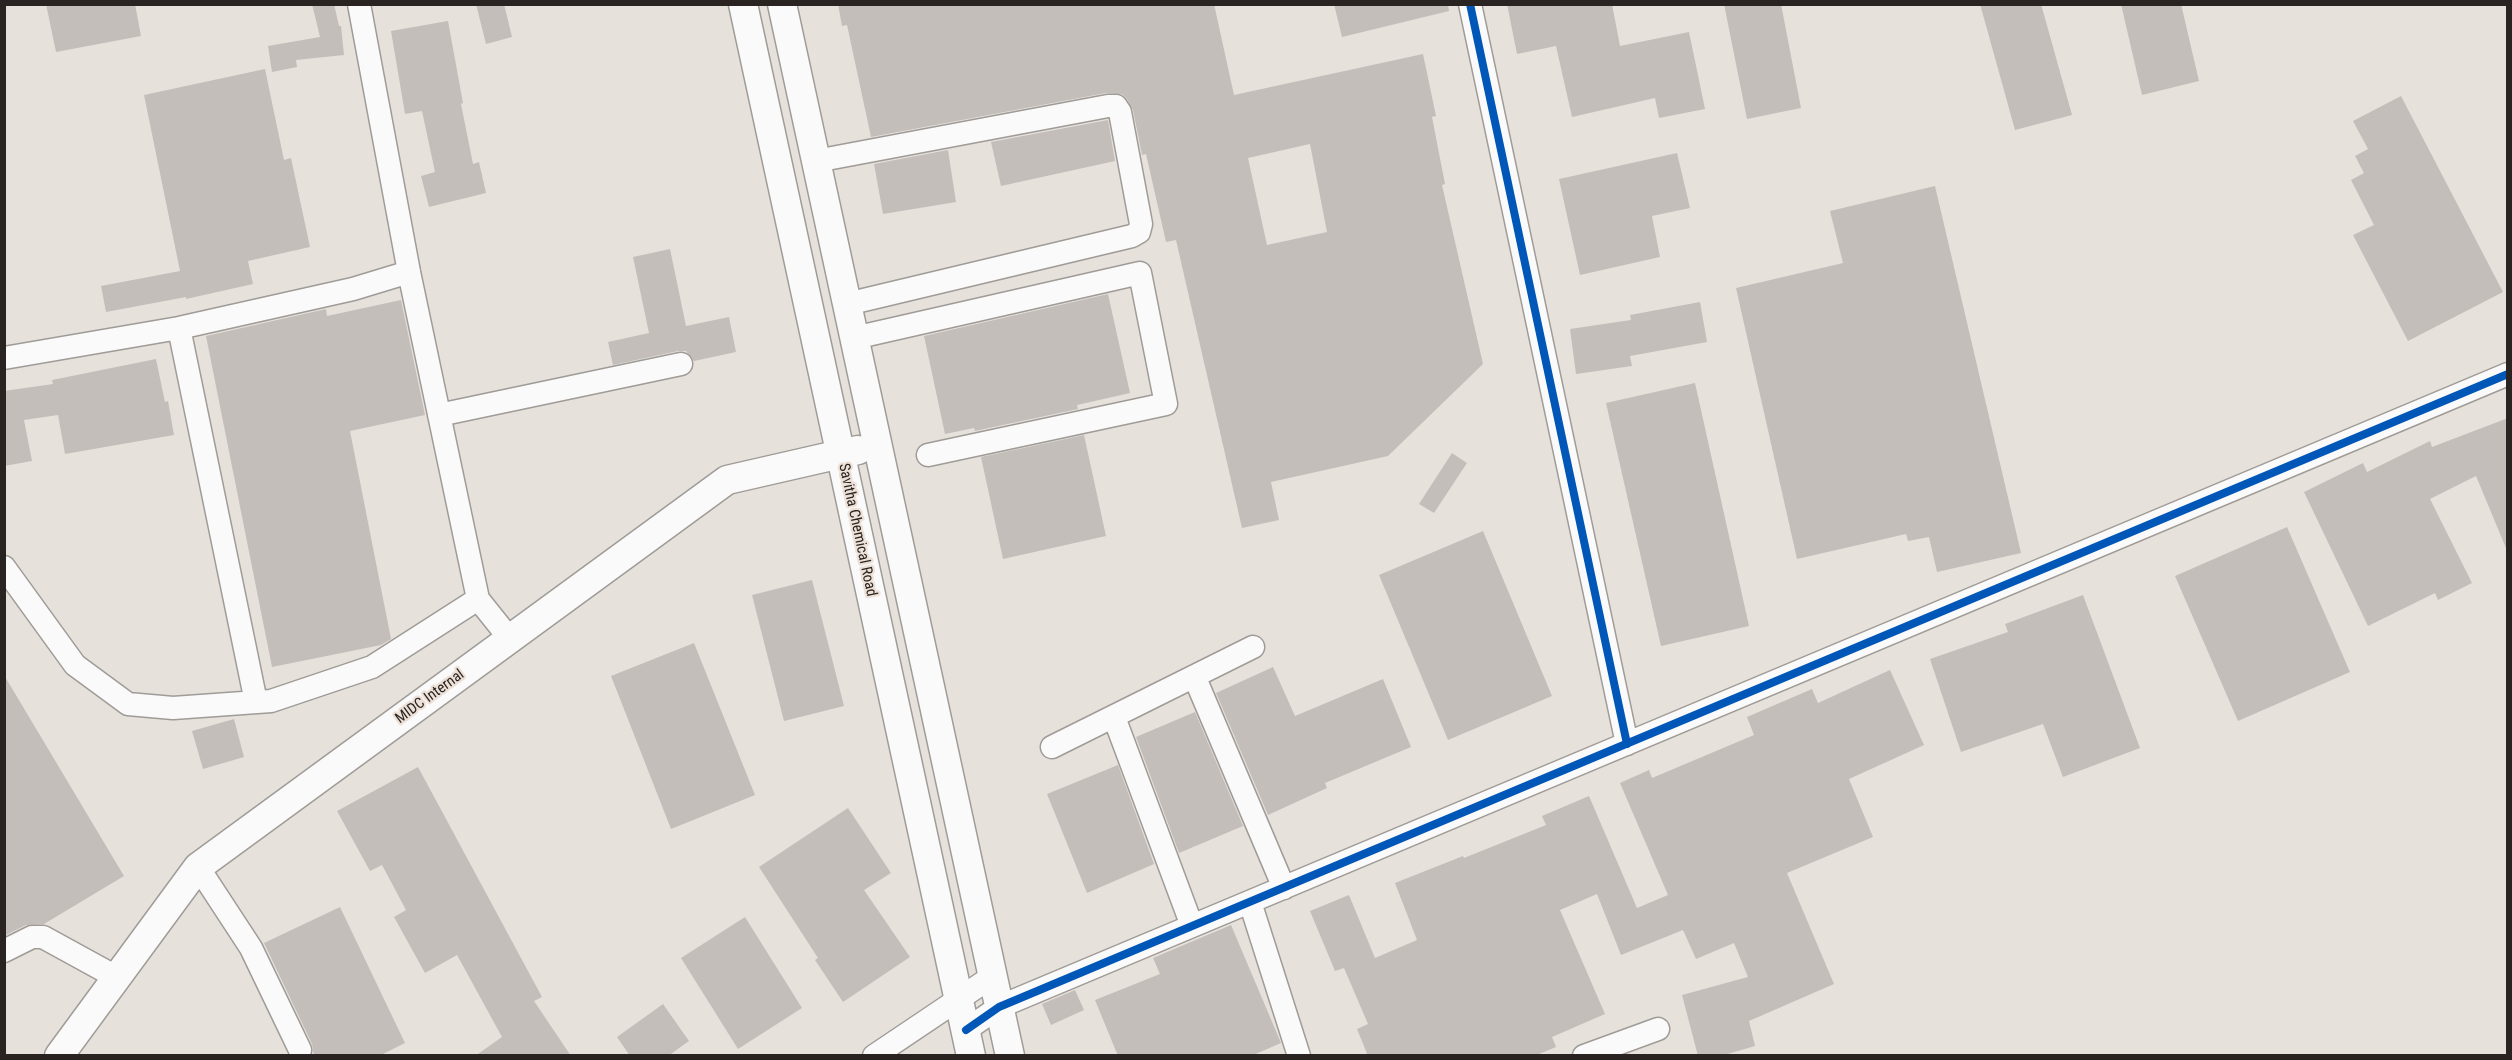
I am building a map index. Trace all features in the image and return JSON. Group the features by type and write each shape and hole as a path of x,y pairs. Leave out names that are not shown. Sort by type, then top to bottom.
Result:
{"main road":[{"name":"Savitha Chemical Road","path":"743,4 968,1043"},
{"path":"782,4 1010,1056"},
{"name":"MIDC Internal","path":"59,1056 198,867 727,480 878,445"}],"street":[{"path":"359,4 409,272 478,599 510,639"},
{"path":"1470,4 1627,744"},
{"path":"816,161 1108,106 1116,106 1120,112 1141,224 1139,232 1132,236 847,304"},
{"path":"4,358 179,328 353,289 409,272"},
{"path":"854,338 1140,273 1166,404 928,455"},
{"path":"179,328 256,702"},
{"path":"440,415 681,364"},
{"path":"968,1043 999,1007 2508,374"},
{"path":"4,567 75,665 129,704 173,708 271,701 372,667 478,599"},
{"path":"1052,747 1195,678 1253,647"},
{"path":"1195,678 1284,888"},
{"path":"1114,717 1192,927"},
{"path":"198,867 251,948 300,1050"},
{"path":"1250,902 1299,1056"},
{"path":"4,951 32,937 44,936 116,977"},
{"path":"874,1056 993,976"},
{"path":"1586,1055 1658,1029"}],"building":[{"path":"46,4 135,4 141,36 56,52"},
{"path":"312,4 334,4 339,26 341,26 344,55 296,60 297,67 272,72 268,46 320,37"},
{"path":"476,4 504,4 512,37 486,44"},
{"path":"838,4 1214,4 1234,95 1423,54 1436,116 1432,117 1445,184 1442,185 1483,364 1388,456 1271,482 1279,520 1242,528 1176,240 1166,242 1146,154 1142,155 1133,110 1127,99 1122,94 1106,93 871,137 847,25 842,26","holes":["1310,144 1327,232 1267,245 1248,158"]},
{"path":"1334,4 1448,4 1449,11 1342,37"},
{"path":"1507,4 1612,4 1620,46 1689,32 1705,109 1659,118 1655,98 1572,117 1556,46 1517,54"},
{"path":"1724,4 1781,4 1801,108 1747,119"},
{"path":"1980,4 2041,4 2072,115 2015,130"},
{"path":"2121,4 2181,4 2199,81 2142,95"},
{"path":"448,21 473,164 479,162 486,193 429,207 421,176 435,172 422,111 405,114 391,31"},
{"path":"265,69 284,160 291,158 310,247 248,261 253,284 186,299 186,297 106,312 101,286 180,271 144,95"},
{"path":"2401,96 2503,292 2408,341 2353,235 2374,225 2351,180 2364,173 2355,156 2368,149 2353,121"},
{"path":"1108,120 1115,161 1001,186 991,142"},
{"path":"948,150 956,202 883,214 874,164"},
{"path":"1677,153 1690,208 1652,216 1660,257 1580,275 1559,179"},
{"path":"1935,186 2021,553 1937,572 1929,537 1908,541 1906,534 1797,559 1736,288 1843,263 1830,211"},
{"path":"670,249 686,326 729,317 736,352 694,361 686,351 678,351 613,365 608,342 649,333 633,257"},
{"path":"1108,294 1130,393 1077,405 1078,409 975,431 974,428 945,434 924,336"},
{"path":"401,300 425,415 350,431 391,639 381,645 272,667 206,336 326,309 327,316"},
{"path":"1700,302 1707,342 1630,356 1632,366 1576,374 1570,329 1631,320 1630,315"},
{"path":"156,359 165,402 168,401 174,435 65,454 58,415 24,420 32,461 4,466 4,391 53,384 52,380"},
{"path":"1695,383 1749,626 1661,646 1606,403"},
{"path":"2508,418 2508,553 2476,476 2430,499 2472,583 2438,600 2435,593 2368,626 2304,492 2363,463 2367,472 2430,441 2432,447"},
{"path":"1084,435 1106,536 1003,559 981,457"},
{"path":"1452,453 1467,463 1434,513 1419,504"},
{"path":"2287,527 2350,672 2238,721 2175,576"},
{"path":"1483,531 1552,696 1448,740 1379,575"},
{"path":"812,580 844,706 784,721 752,595"},
{"path":"2083,595 2140,748 2063,777 2043,724 1961,752 1930,659 2008,632 2005,624"},
{"path":"694,643 755,795 671,829 611,676"},
{"path":"1273,667 1295,716 1383,679 1411,747 1325,783 1327,788 1268,815 1216,693"},
{"path":"1890,670 1924,745 1849,779 1873,837 1787,873 1834,984 1749,1021 1755,1046 1721,1056 1698,1056 1682,995 1748,977 1734,943 1696,959 1683,930 1621,955 1597,894 1560,910 1605,1014 1552,1037 1556,1047 1534,1056 1368,1056 1357,1029 1368,1024 1344,968 1335,971 1310,911 1349,895 1375,958 1417,940 1395,883 1546,825 1542,816 1589,796 1637,908 1668,895 1620,783 1649,770 1652,778 1754,735 1747,717 1812,689 1818,703"},
{"path":"4,675 124,876 44,924 26,925 4,936"},
{"path":"1195,712 1243,826 1179,853 1136,737"},
{"path":"234,719 244,757 203,769 192,731"},
{"path":"1118,765 1154,864 1087,893 1047,794"},
{"path":"418,767 542,997 534,1001 571,1056 475,1056 502,1037 457,955 425,973 394,917 406,910 382,865 370,871 337,811"},
{"path":"848,808 891,873 864,890 910,957 843,1002 815,960 818,958 759,867"},
{"path":"340,907 405,1043 379,1056 314,1056 312,1044 264,943"},
{"path":"745,917 802,1008 738,1049 681,958"},
{"path":"1231,925 1281,1043 1251,1056 1118,1056 1095,1000 1160,974 1153,958"},
{"path":"1075,990 1084,1010 1051,1025 1042,1004"},
{"path":"663,1004 689,1041 668,1056 630,1056 617,1037"}],"cycle path":[{"path":"1470,4 1627,744"},
{"path":"966,1030 999,1007 2508,374"}]}
